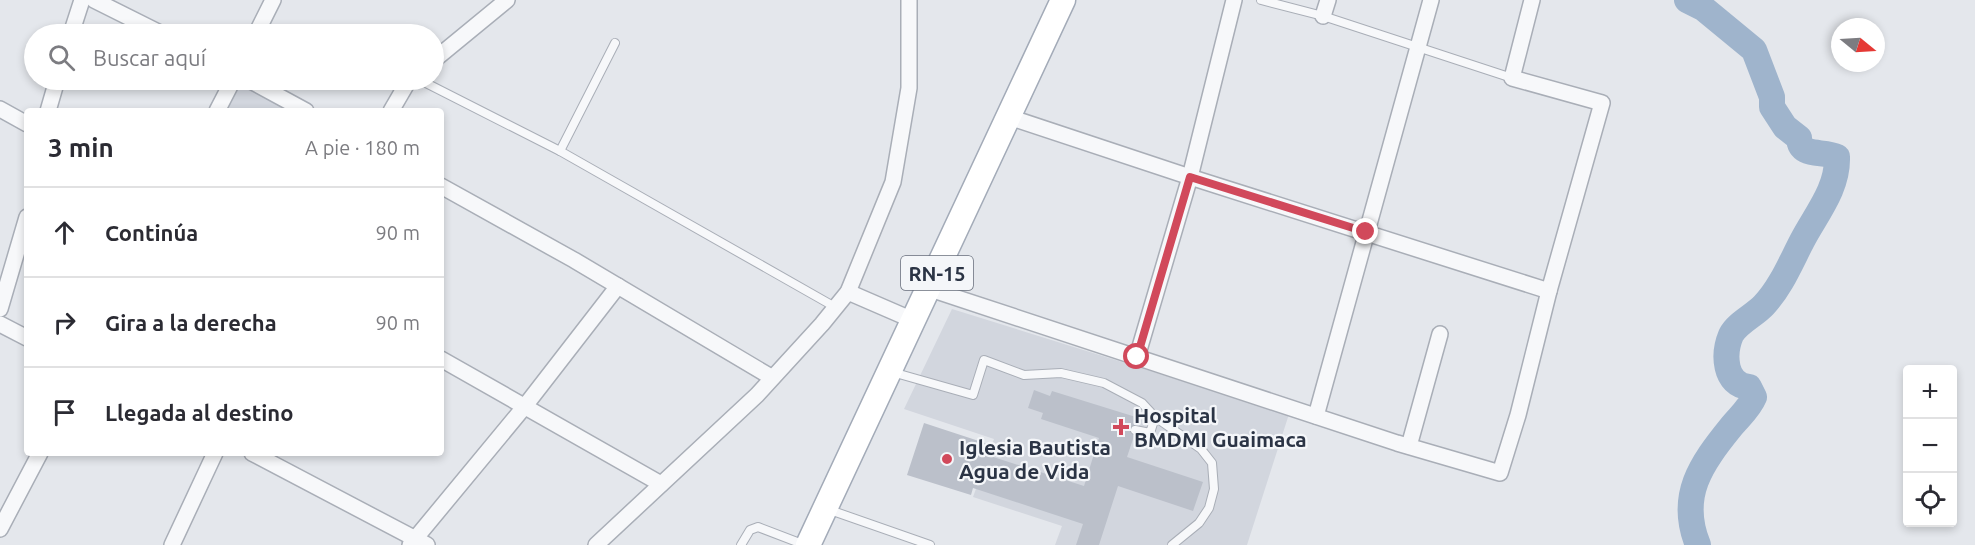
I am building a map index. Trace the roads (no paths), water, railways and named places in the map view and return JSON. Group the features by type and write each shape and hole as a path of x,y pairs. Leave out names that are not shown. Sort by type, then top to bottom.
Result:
{"main road":[{"name":"RN-15","path":"806,545 891,372 1063,0"}],"street":[{"path":"74,24 82,0"},
{"path":"94,0 142,24"},
{"path":"261,24 273,0"},
{"path":"444,52 507,0"},
{"path":"596,545 757,395 848,292 893,182 909,88 909,0"},
{"path":"1137,357 1190,177 1233,0"},
{"path":"1323,15 1328,0"},
{"path":"1316,416 1431,0"},
{"path":"930,289 1409,446 1500,472 1518,415 1549,291 1602,103 1512,78 1532,0"},
{"path":"49,108 54,90"},
{"path":"219,108 229,90"},
{"path":"267,90 300,108"},
{"path":"393,108 403,90"},
{"path":"0,109 24,122"},
{"path":"1009,117 1549,291"},
{"path":"444,188 618,286 771,377"},
{"path":"0,309 24,227"},
{"path":"258,456 417,543 618,286"},
{"path":"848,292 915,321"},
{"path":"0,324 24,336"},
{"path":"1409,446 1440,334"},
{"path":"444,362 661,484"},
{"path":"0,529 38,456"},
{"path":"172,545 214,456"}],"lane":[{"path":"1261,0 1323,15 1512,78"},
{"path":"561,151 615,43"},
{"path":"440,90 561,151 835,307"},
{"path":"891,372 973,395 984,360 1024,375 1061,374 1104,383 1142,403 1155,417 1201,448 1212,463 1214,489 1209,508 1199,523 1172,545"},
{"path":"1135,430 1150,433 1155,417"},
{"path":"825,509 930,545"},
{"path":"741,545 750,530 758,527 806,545"}],"waterway":[{"path":"1687,0 1703,8 1754,50 1772,97 1772,107 1785,127 1799,138 1803,148 1837,157 1830,191 1781,282 1764,305 1737,327 1728,343 1727,359 1730,375 1741,385 1749,387 1754,397 1710,454 1696,482 1690,511 1698,545"}],"place":[{"name":"Hospital BMDMI Guaimaca","path":"1121,427"},
{"name":"Iglesia Bautista Agua de Vida","path":"947,459"}]}
